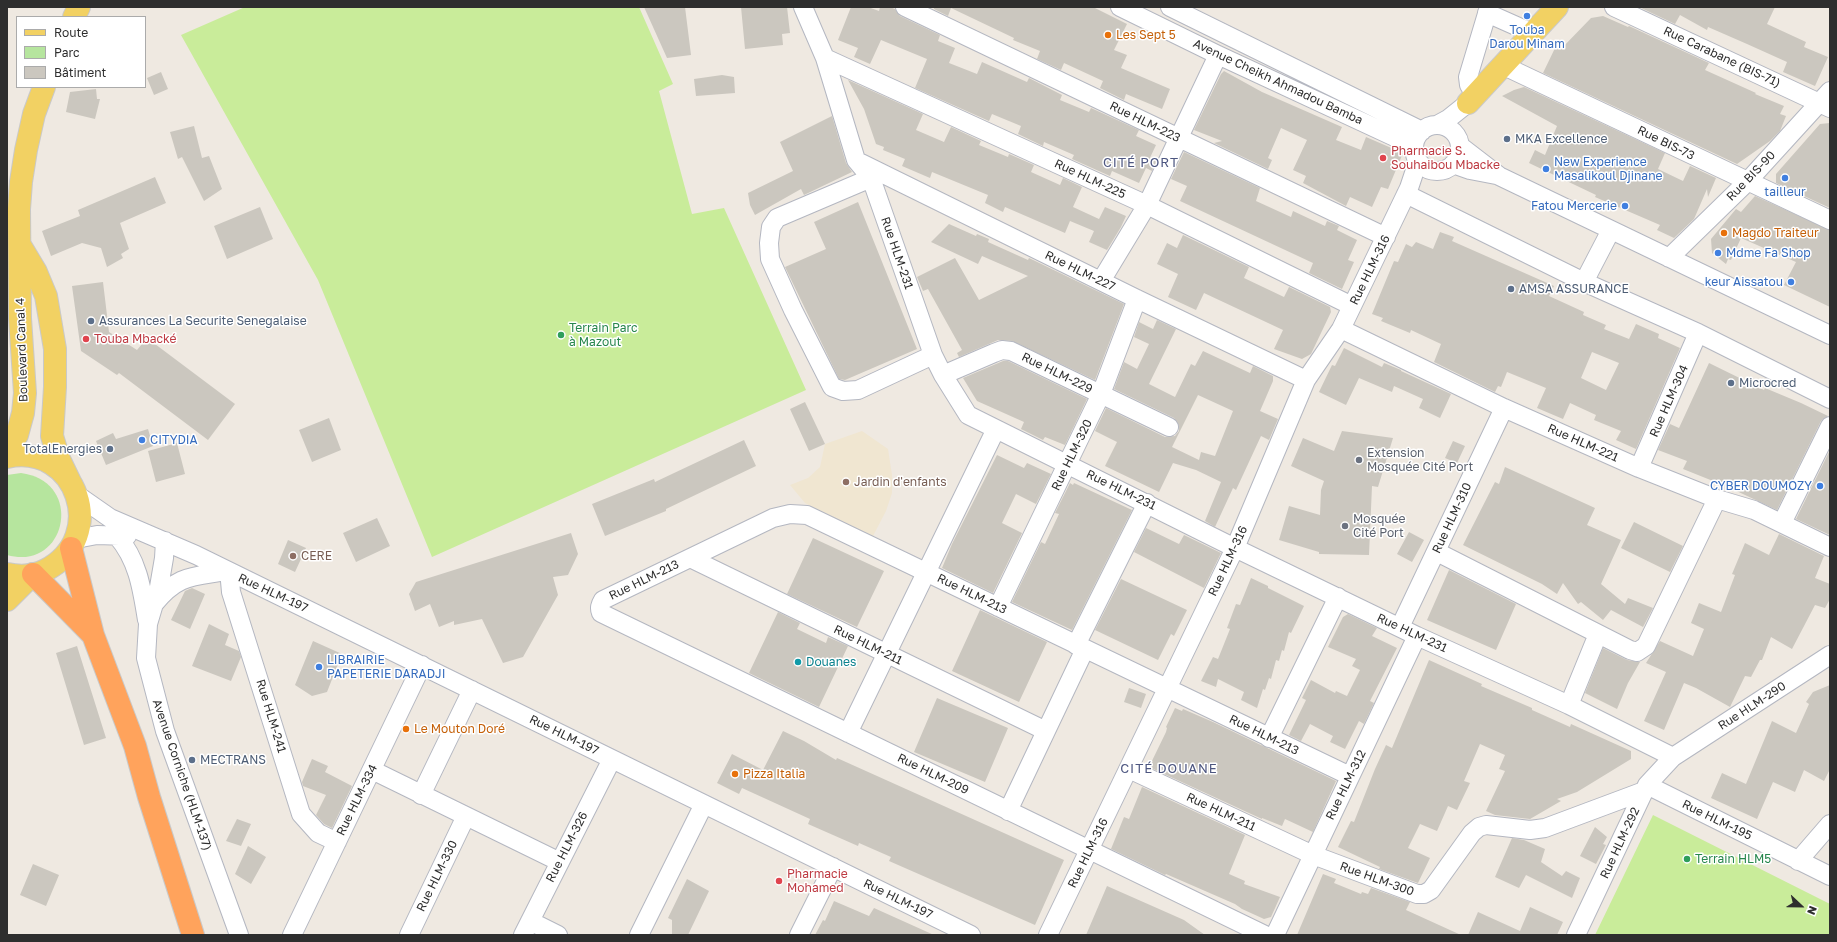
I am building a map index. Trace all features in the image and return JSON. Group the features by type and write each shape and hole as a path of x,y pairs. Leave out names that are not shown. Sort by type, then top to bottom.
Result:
{"highway":[{"path":"73,543 93,635 135,746 148,797 193,935"},
{"path":"33,574 93,635"}],"main road":[{"path":"74,16 79,7"},
{"path":"1471,99 1502,64 1557,7"},
{"name":"Boulevard Canal 4","path":"7,450 17,435 24,413 25,393 14,314 21,246 19,209 26,150 34,114 44,88"},
{"name":"Boulevard Canal 4","path":"21,246 36,272 46,296 55,349 55,387 52,436 59,458 74,489 80,514 73,543"},
{"path":"7,457 22,455 42,459 60,470 74,489"},
{"path":"7,574 21,576 41,572 58,562 73,543"},
{"path":"7,600 33,574"}],"street":[{"name":"Rue HLM-231","path":"803,7 825,58 856,160 871,178 933,355 942,375 968,415 1235,548 1417,636 1569,705 1673,757"},
{"name":"Rue HLM-223","path":"905,7 1386,237"},
{"name":"Avenue Cheikh Ahmadou Bamba","path":"1120,7 1218,55 1424,146"},
{"name":"Avenue Cheikh Ahmadou Bamba","path":"1170,7 1424,146"},
{"name":"Rue Carabane (BIS-71)","path":"1614,7 1827,100"},
{"path":"1499,176 1459,142 1450,129 1424,146 1441,170 1453,164 1457,159 1459,142 1462,119 1471,99 1468,77 1488,10 1532,33"},
{"path":"1101,281 1147,205 1218,55"},
{"name":"Rue HLM-225","path":"825,58 1147,205 1352,306"},
{"name":"Rue BIS-73","path":"1502,64 1747,182 1830,220"},
{"name":"Rue HLM-316","path":"1048,935 1235,548 1306,380 1341,329 1408,191 1424,146 1448,119 1471,99"},
{"name":"Rue BIS-90","path":"1669,258 1747,182 1827,100"},
{"name":"Rue HLM-227","path":"856,160 1137,299 1306,380"},
{"path":"1453,164 1470,170 1499,176 1830,335"},
{"path":"871,178 777,218 771,227 769,244 770,259 832,387 843,391 858,390 933,355"},
{"path":"1408,191 1584,282 1698,333 1830,399"},
{"path":"1584,282 1611,230"},
{"name":"Rue HLM-320","path":"998,607 1101,394 1137,299"},
{"name":"Rue HLM-221","path":"1341,329 1504,408 1639,468 1717,500 1754,510 1830,547"},
{"name":"Rue HLM-304","path":"1639,468 1698,333"},
{"name":"Rue HLM-229","path":"942,375 1002,350 1011,351 1169,427"},
{"name":"Rue HLM-310","path":"1400,627 1437,552 1504,408"},
{"path":"1782,523 1830,426"},
{"path":"848,733 996,429"},
{"name":"Rue HLM-197","path":"74,489 110,518 160,539 230,572 971,935"},
{"path":"1437,552 1598,634 1637,652 1646,646 1717,500"},
{"path":"1008,811 1046,731 1081,647 1147,503"},
{"name":"Rue HLM-213","path":"601,613 600,607 603,600 773,518 790,514 806,515 1350,776"},
{"path":"73,543 97,535 160,539"},
{"path":"116,536 128,550 136,565 148,624"},
{"name":"Avenue Corniche (HLM-137)","path":"160,539 161,572 148,624 146,658 165,731 241,933"},
{"name":"Rue HLM-211","path":"690,558 1046,731"},
{"path":"153,605 162,594 186,578 200,574 230,572"},
{"name":"Rue HLM-241","path":"230,572 231,592 301,814 318,833 337,842"},
{"path":"1270,738 1338,597"},
{"name":"Rue HLM-209","path":"601,613 1265,935"},
{"path":"1569,705 1598,634"},
{"name":"Rue HLM-312","path":"1275,935 1417,636"},
{"name":"Rue HLM-290","path":"1673,757 1830,654"},
{"name":"Rue HLM-334","path":"292,935 422,666"},
{"path":"421,795 472,690"},
{"name":"Rue HLM-292","path":"1576,935 1646,788 1673,757"},
{"name":"Rue HLM-326","path":"526,928 612,759"},
{"name":"Rue HLM-211","path":"1128,769 1313,855"},
{"path":"372,770 560,862"},
{"name":"Rue HLM-300","path":"1313,855 1413,892 1424,894 1431,890 1472,833 1479,827 1486,825 1530,830 1545,828 1646,788"},
{"name":"Rue HLM-195","path":"1646,788 1830,876"},
{"path":"638,935 704,804"},
{"name":"Rue HLM-330","path":"409,935 466,816"},
{"path":"1798,861 1830,824"},
{"path":"799,935 833,867"},
{"path":"526,928 558,935"}],"shaded area":[{"name":"Jardin d'enfants","path":"862,431 888,449 892,475 892,493 886,511 872,538 805,503 790,485 808,478 820,467 825,444"}],"green space":[{"name":"Terrain Parc à Mazout","path":"245,7 639,7 673,84 659,91 692,214 724,208 806,390 432,557 318,280 181,35"},
{"path":"21,473 41,480 54,492 61,507 60,523 55,539 44,550 27,557 7,555 7,475"},
{"name":"Terrain HLM5","path":"1653,815 1830,904 1830,935 1595,935"}],"building":[{"path":"644,7 685,7 691,55 667,58"},
{"path":"741,7 787,7 790,33 782,34 783,45 745,49"},
{"path":"851,7 868,7 879,11 880,7 890,7 895,9 900,16 940,35 938,41 955,48 949,63 977,74 982,62 1027,82 1029,78 1062,95 1060,100 1089,112 1091,108 1139,130 1136,136 1156,145 1148,162 1157,160 1152,171 1146,168 1139,183 1112,171 1110,176 1072,159 1074,155 1044,142 1043,146 1018,134 1021,126 992,114 989,121 915,88 927,59 881,40 870,64 854,57 858,48 838,40"},
{"path":"934,7 1093,7 1127,24 1114,50 1127,55 1121,68 1170,89 1162,109 1126,94 1124,100 1100,88 1103,81 1064,63 1061,70 1037,59 1040,51 1013,40 1014,38 951,8 948,16 934,9"},
{"path":"1639,7 1775,7 1767,24 1806,42 1804,47 1828,57 1815,86 1783,72 1787,62 1747,44 1708,27 1707,30 1680,15 1675,24"},
{"path":"1603,16 1628,27 1629,26 1709,63 1705,70 1784,106 1780,114 1786,116 1780,131 1770,141 1737,164 1543,73 1556,46 1561,49 1591,18"},
{"path":"1224,71 1262,92 1342,127 1336,140 1361,150 1366,137 1403,153 1388,189 1381,187 1372,207 1350,197 1346,206 1303,183 1306,176 1293,170 1307,140 1281,128 1268,158 1272,160 1268,169 1214,143 1222,141 1194,130 1221,74"},
{"path":"161,72 168,89 154,95 147,78"},
{"path":"722,75 734,77 735,93 696,96 694,79"},
{"path":"848,80 923,114 916,130 944,142 951,127 981,141 979,145 1008,157 1009,154 1034,165 1031,172 1060,185 1063,178 1082,187 1073,207 1099,219 1105,207 1126,216 1121,227 1107,250 1089,242 1094,231 1070,221 1065,233 1005,207 1003,212 985,203 988,195 932,172 930,178 902,166 905,159 883,150 884,147 876,144 864,109"},
{"path":"1524,87 1665,153 1658,169 1683,181 1690,166 1716,178 1708,197 1707,189 1694,219 1674,238 1657,230 1660,225 1595,197 1596,195 1529,163 1535,150 1545,155 1557,126 1502,96"},
{"path":"96,89 97,99 100,99 95,119 66,112 70,92"},
{"path":"832,116 846,163 852,172 804,195 801,189 755,215 750,205 748,193 793,171 780,142"},
{"path":"1830,123 1830,208 1776,183 1776,174 1820,124"},
{"path":"194,126 202,158 209,156 222,189 204,201 182,157 178,159 170,132"},
{"path":"1184,152 1260,188 1256,201 1291,217 1293,211 1325,226 1327,221 1339,226 1337,230 1357,240 1348,260 1354,262 1342,289 1309,273 1313,263 1180,201 1187,186 1171,179"},
{"path":"155,177 166,203 120,223 129,249 121,254 123,258 107,267 101,248 82,243 51,256 42,231 80,216 78,210"},
{"path":"1755,196 1830,230 1830,307 1784,285 1796,262 1741,238 1731,260 1728,259 1726,264 1712,253 1711,239 1736,209 1741,212"},
{"path":"858,202 917,349 845,380 839,379 785,267 826,249 814,222"},
{"path":"260,207 273,239 227,259 214,226"},
{"path":"949,224 976,236 977,234 989,239 988,242 1028,260 1029,258 1124,304 1095,380 1012,341 998,340 959,357 957,353 962,350 928,289 923,291 917,277 955,258 979,300 1028,276 982,256 978,264 931,242"},
{"path":"1440,232 1454,237 1452,241 1554,286 1549,296 1584,312 1583,315 1606,325 1604,329 1629,339 1636,324 1659,334 1658,338 1680,348 1636,449 1616,440 1621,431 1594,420 1596,415 1570,403 1563,419 1537,408 1546,388 1507,372 1501,387 1498,386 1495,392 1434,362 1441,344 1411,330 1410,333 1381,321 1383,318 1372,314 1394,261 1398,262 1406,244 1412,247 1416,242 1433,249","holes":["1592,352 1619,363 1606,390 1581,378"]},
{"path":"1183,235 1249,267 1244,278 1284,297 1289,287 1330,307 1331,312 1311,354 1302,359 1274,349 1283,330 1204,293 1196,310 1168,297 1178,274 1157,264 1167,243 1177,248"},
{"path":"103,282 109,332 137,350 147,338 235,404 208,440 119,373 117,375 81,351 72,286"},
{"path":"1157,320 1176,329 1149,384 1175,397 1191,364 1195,366 1203,351 1250,373 1253,366 1273,376 1273,381 1260,411 1278,419 1269,440 1261,436 1236,490 1233,488 1215,527 1205,521 1221,482 1196,470 1173,463 1159,492 1105,466 1117,442 1095,431 1106,408 1165,437 1175,436 1179,431 1179,426 1174,418 1114,389 1124,362 1137,369 1149,344 1134,337 1139,322 1153,329","holes":["1198,395 1233,411 1215,456 1201,452 1199,460 1172,447"]},
{"path":"1344,348 1382,367 1384,363 1451,394 1440,418 1419,408 1423,399 1394,386 1392,392 1359,378 1346,405 1319,392 1332,365 1335,366"},
{"path":"1003,361 1008,361 1087,399 1065,445 1045,437 1043,440 1021,429 1024,422 977,401 963,378"},
{"path":"1709,363 1764,390 1765,388 1828,416 1821,421 1777,510 1728,487 1683,469 1687,461 1658,450 1670,424 1679,428"},
{"path":"805,402 825,444 809,451 790,409"},
{"path":"329,418 341,450 312,462 299,430"},
{"path":"148,429 153,446 106,465 96,441 113,433 116,439"},
{"path":"1342,431 1393,438 1378,487 1372,486 1369,555 1319,554 1319,552 1279,540 1289,506 1320,515 1321,490 1324,481 1291,466 1303,438 1334,451"},
{"path":"744,440 756,466 666,509 666,511 605,536 592,504 654,479 655,482"},
{"path":"1453,441 1465,446 1457,463 1445,458"},
{"path":"177,443 185,474 156,482 148,451"},
{"path":"1830,450 1830,535 1796,519"},
{"path":"997,455 1024,468 1027,463 1051,474 1036,504 1016,494 1002,523 1022,533 993,593 942,568 952,544"},
{"path":"1505,467 1595,508 1587,525 1621,540 1601,584 1625,604 1628,598 1653,608 1643,627 1611,610 1603,620 1581,602 1578,604 1563,583 1557,594 1542,584 1463,545 1495,482 1499,484"},
{"path":"1070,483 1073,485 1074,483 1132,510 1072,630 1012,602 1041,542 1045,544 1059,514 1055,513"},
{"path":"377,518 390,546 356,562 343,533"},
{"path":"1634,522 1683,546 1670,572 1621,548"},
{"path":"1146,528 1179,544 1184,535 1221,553 1204,588 1134,552"},
{"path":"1409,532 1424,540 1412,562 1397,554"},
{"path":"571,533 578,554 568,575 553,577 558,595 523,657 503,663 482,619 454,625 454,621 439,627 430,604 415,611 409,594 416,582"},
{"path":"1779,534 1824,556 1815,578 1830,584 1830,599 1825,608 1815,605 1792,649 1771,637 1762,660 1760,660 1751,677 1745,676 1730,707 1684,683 1664,730 1644,721 1666,672 1646,663 1660,641 1693,656 1704,629 1691,623 1699,603 1721,612 1735,575 1732,574 1745,543 1769,555"},
{"name":"Douanes","path":"813,538 884,571 857,627 787,594"},
{"path":"288,540 306,548 295,572 278,564"},
{"path":"1449,570 1516,604 1496,650 1427,620"},
{"path":"1251,578 1304,606 1291,633 1289,632 1284,651 1282,650 1279,661 1276,660 1271,679 1269,678 1265,690 1263,689 1257,708 1241,700 1244,692 1218,679 1216,687 1201,681 1213,657 1218,659 1230,629 1227,628 1236,604 1240,605"},
{"path":"1121,579 1187,610 1174,636 1171,634 1158,660 1095,630"},
{"path":"192,588 205,594 190,629 171,620 185,591"},
{"path":"980,610 1047,642 1019,702 952,671"},
{"name":"Douanes","path":"778,612 800,623 797,629 826,643 828,637 848,646 819,707 749,673"},
{"path":"1348,614 1377,628 1372,636 1397,648 1370,701 1374,703 1364,724 1359,721 1345,749 1330,742 1333,736 1310,724 1301,741 1289,735 1306,700 1302,698 1311,680 1335,693 1336,691 1347,696 1360,670 1352,666 1356,659 1328,647 1343,617"},
{"path":"209,624 229,634 225,645 239,651 241,657 231,681 192,666"},
{"name":"LIBRAIRIE PAPETERIE DARADJI","path":"313,641 342,654 327,692 312,696 295,685"},
{"path":"77,646 106,738 84,745 56,653"},
{"path":"1603,648 1627,660 1640,662 1628,683 1617,709 1585,693"},
{"path":"1429,660 1482,684 1481,686 1532,708 1532,710 1570,727 1571,724 1631,751 1631,759 1577,792 1557,799 1561,801 1530,819 1495,815 1486,811 1505,771 1499,769 1505,755 1480,744 1464,781 1470,783 1457,810 1448,806 1437,831 1420,824 1408,848 1430,858 1418,883 1379,869 1380,867 1338,847 1351,821 1354,822 1386,745 1392,748"},
{"path":"1830,685 1830,769 1824,781 1804,770 1795,792 1773,782 1757,819 1711,798 1722,773 1746,784 1772,721 1796,733 1809,704 1806,702 1813,692"},
{"path":"1129,688 1146,694 1141,708 1124,702"},
{"path":"937,698 1008,728 985,782 914,752"},
{"path":"1175,708 1182,711 1183,709 1213,722 1336,781 1313,832 1285,819 1282,826 1262,819 1149,767 1166,732 1166,727"},
{"path":"783,731 804,741 836,760 837,758 1064,860 1035,925 889,861 891,857 859,843 858,846 808,824 810,819 742,788 739,794 717,783 732,754 763,770"},
{"path":"312,759 328,766 325,772 352,786 332,828 324,824 316,815 326,795 303,786 302,782"},
{"path":"1142,787 1245,835 1229,874 1245,881 1244,884 1280,897 1271,917 1264,919 1242,909 1235,904 1166,874 1165,875 1111,849 1124,817 1129,819"},
{"path":"237,819 251,824 241,846 226,841"},
{"path":"1595,827 1607,837 1603,844 1606,845 1596,864 1580,856"},
{"path":"1512,838 1524,840 1545,849 1541,862 1562,876 1566,871 1580,878 1572,898 1526,875 1519,888 1495,877"},
{"path":"248,846 266,857 251,884 235,874"},
{"path":"33,864 59,875 46,906 20,895"},
{"path":"1323,874 1336,879 1334,883 1361,894 1362,892 1368,894 1371,888 1410,902 1406,910 1461,935 1297,935"},
{"path":"687,879 709,891 688,935 672,935 672,920 668,918"},
{"path":"1107,886 1184,920 1205,935 1086,935"},
{"path":"834,901 869,916 874,908 934,935 815,935 823,920 825,921"},
{"path":"1530,907 1563,922 1557,935 1468,935 1478,912 1520,931"}],"place":[{"name":"Touba Darou Minam","path":"1527,16"},
{"name":"Les Sept 5","path":"1108,35"},
{"name":"MKA Excellence","path":"1507,139"},
{"name":"Pharmacie S. Souhaibou Mbacke","path":"1383,158"},
{"name":"New Experience Masalikoul Djinane","path":"1546,169"},
{"name":"tailleur","path":"1785,178"},
{"name":"Fatou Mercerie","path":"1625,206"},
{"name":"Magdo Traiteur","path":"1724,233"},
{"name":"Mdme Fa Shop","path":"1718,253"},
{"name":"keur Aissatou","path":"1791,282"},
{"name":"AMSA ASSURANCE","path":"1511,289"},
{"name":"Assurances La Securite Senegalaise","path":"91,321"},
{"name":"Terrain Parc à Mazout","path":"561,335"},
{"name":"Touba Mbacké","path":"86,339"},
{"name":"Microcred","path":"1731,383"},
{"name":"CITYDIA","path":"142,440"},
{"name":"TotalEnergies","path":"110,449"},
{"name":"Extension Mosquée Cité Port","path":"1359,460"},
{"name":"Jardin d'enfants","path":"846,482"},
{"name":"CYBER DOUMOZY","path":"1820,486"},
{"name":"Mosquée Cité Port","path":"1345,526"},
{"name":"CERE","path":"293,556"},
{"name":"Douanes","path":"798,662"},
{"name":"LIBRAIRIE PAPETERIE DARADJI","path":"319,667"},
{"name":"Le Mouton Doré","path":"406,729"},
{"name":"MECTRANS","path":"192,760"},
{"name":"Pizza Italia","path":"735,774"},
{"name":"Terrain HLM5","path":"1687,859"},
{"name":"Pharmacie Mohamed","path":"779,881"}],"district":[{"name":"CITÉ PORT","path":"1141,163"},
{"name":"CITÉ DOUANE","path":"1169,769"}]}
